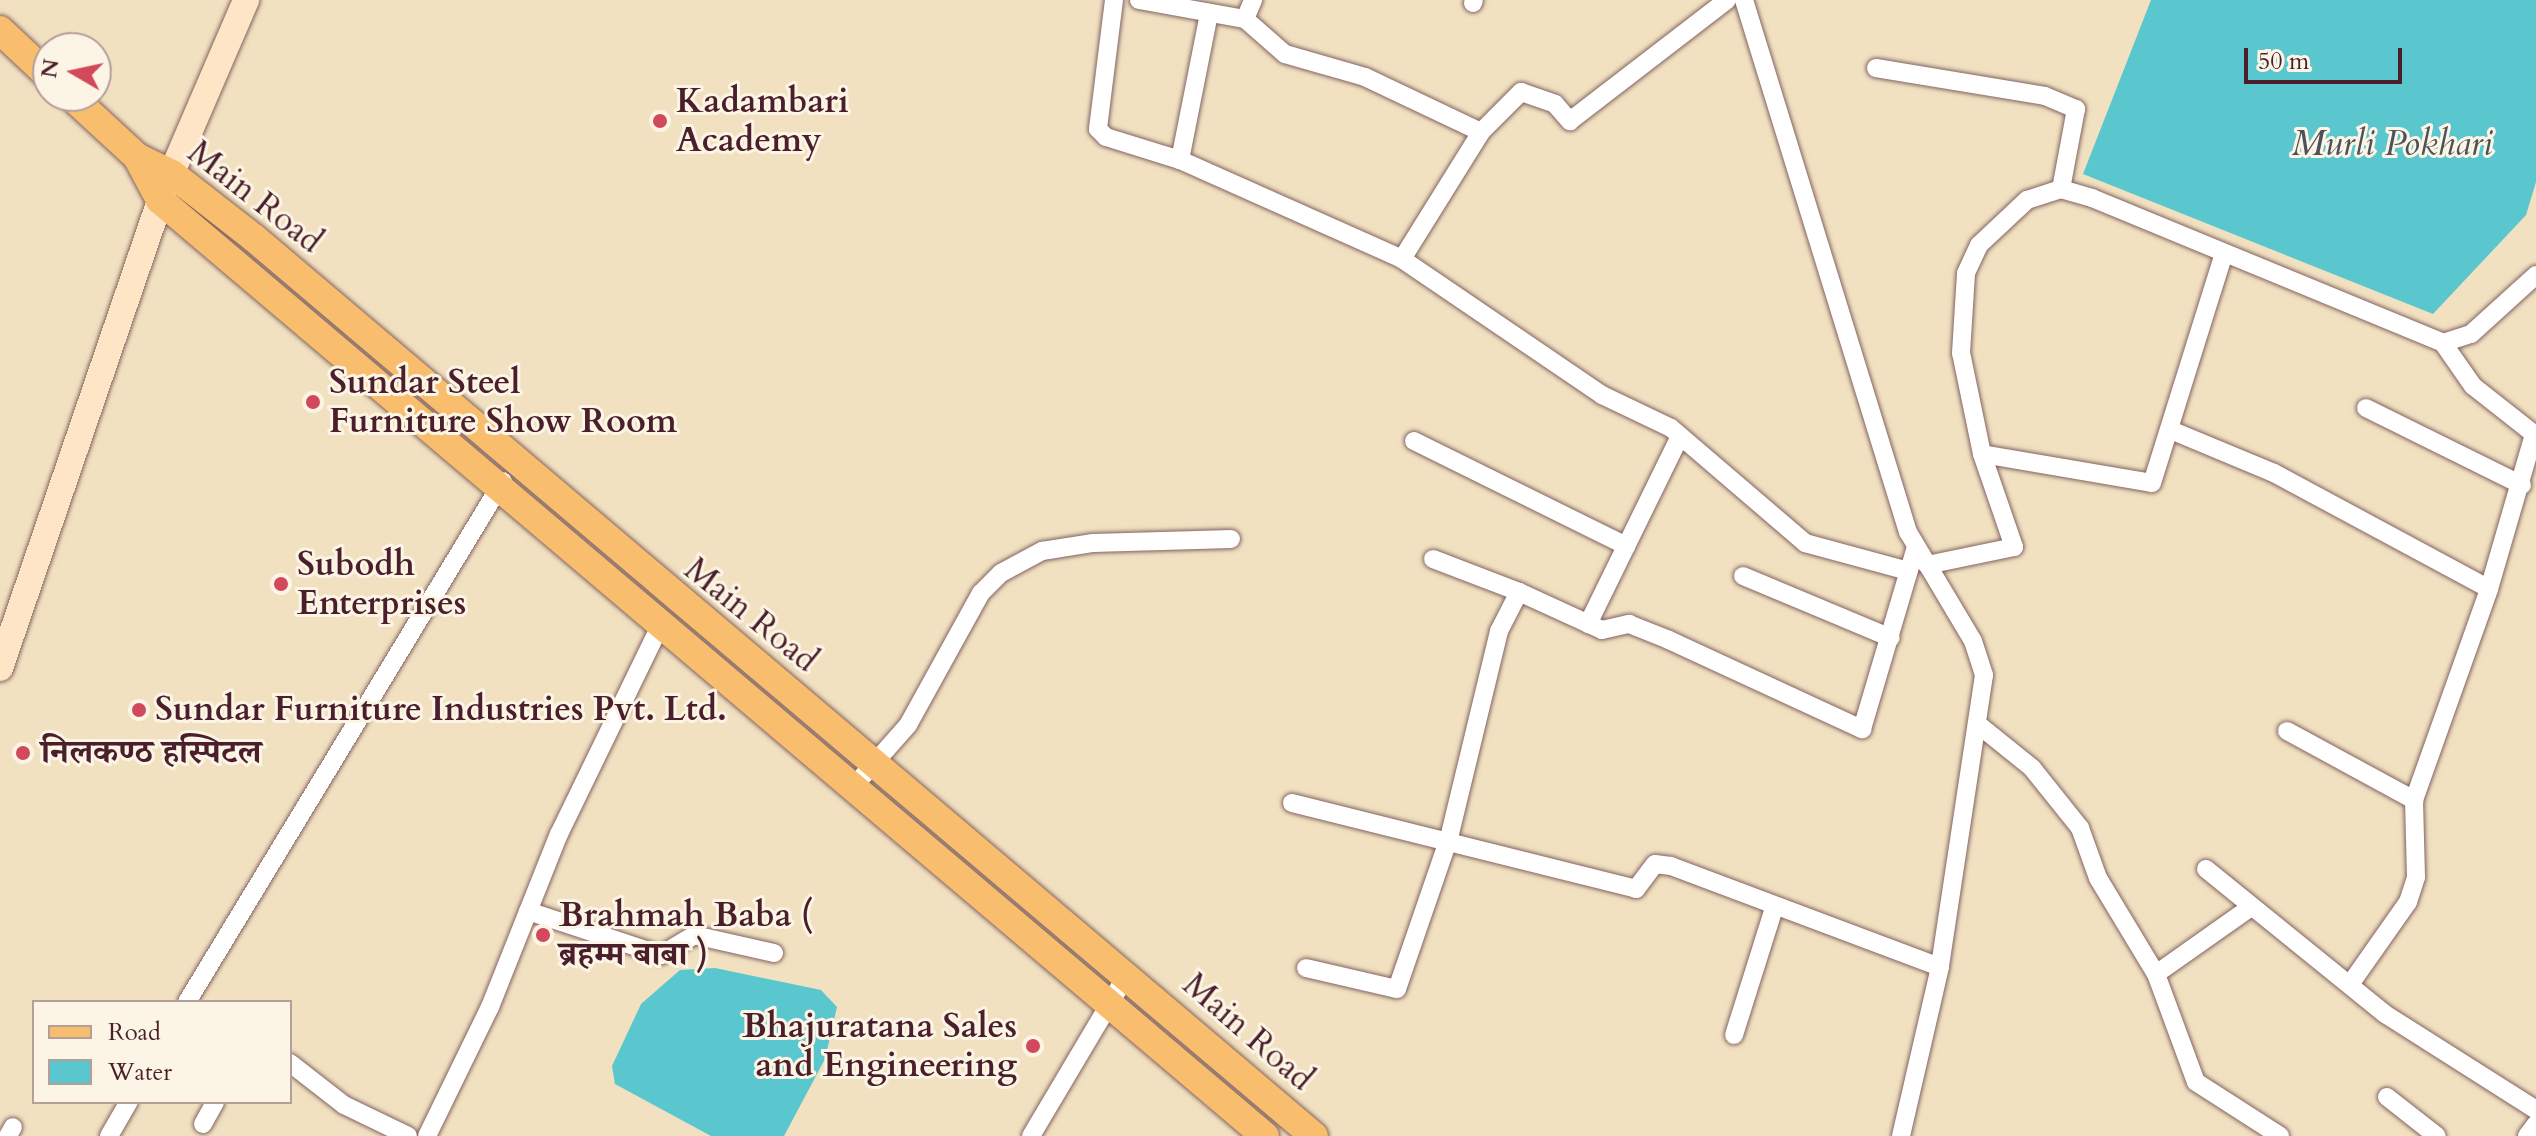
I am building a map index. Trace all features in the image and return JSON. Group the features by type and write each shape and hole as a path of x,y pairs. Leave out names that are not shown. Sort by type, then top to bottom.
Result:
{"main road":[{"path":"0,668 160,200 246,0"},
{"path":"0,30 32,60"},
{"name":"Main Road","path":"88,112 137,157 172,174 875,761 1314,1136"},
{"name":"Main Road","path":"137,157 160,200 1265,1136"}],"street":[{"path":"1114,0 1098,129 1180,160 1402,259 1602,395 1680,436 1805,543 1908,571"},
{"path":"1139,0 1245,19 1285,54 1365,77 1481,132"},
{"path":"1245,19 1253,0"},
{"path":"1402,259 1481,132 1521,92 1555,104 1570,121 1727,0"},
{"path":"1744,0 1916,547 1973,641 1984,675 1980,726 1940,967 1901,1136"},
{"path":"1180,160 1209,13"},
{"path":"1876,68 2045,96 2076,109 2061,189"},
{"path":"1927,565 2014,547 1982,454 1961,353 1966,273 1979,245 2027,200 2061,189 2443,343 2473,386 2535,435 2489,589 2414,800 2416,877 2408,902 2351,983"},
{"path":"1982,454 2152,483 2173,431 2223,256"},
{"path":"2443,343 2471,334 2536,275"},
{"path":"2366,408 2522,485"},
{"path":"2173,431 2274,473 2489,589"},
{"path":"1588,624 1680,436"},
{"path":"1414,441 1626,546"},
{"path":"190,996 515,462"},
{"path":"854,786 908,725 981,593 1001,573 1042,551 1093,543 1231,539"},
{"path":"1433,559 1519,592 1602,630 1629,624 1862,729 1916,547"},
{"path":"1743,576 1891,638"},
{"path":"1306,968 1397,989 1449,838 1477,710 1519,592"},
{"path":"427,1136 660,626"},
{"path":"1980,726 2059,796 2156,974 2196,1082 2280,1136"},
{"path":"2287,731 2414,800"},
{"path":"1292,803 1449,838 1636,889 1655,864 1671,866 1774,908 1940,967"},
{"path":"2206,869 2351,983 2385,1014 2536,1110"},
{"path":"2156,974 2251,907"},
{"path":"1734,1035 1774,908"},
{"path":"528,911 661,955 694,935 774,953"},
{"path":"1031,1136 1127,974"},
{"path":"292,1065 344,1105 408,1136"},
{"path":"2387,1097 2437,1136"},
{"path":"109,1136 128,1104"},
{"path":"203,1124 214,1104"},
{"path":"2527,1136 2536,1124"}],"water":[{"name":"Murli Pokhari","path":"2151,0 2536,0 2536,182 2526,215 2433,314 2083,174"},
{"path":"715,968 821,990 837,1007 825,1059 784,1136 711,1136 615,1084 612,1066 641,1004 680,970"}],"place":[{"name":"Kadambari Academy","path":"660,121"},
{"name":"Sundar Steel Furniture Show Room","path":"313,402"},
{"name":"Subodh Enterprises","path":"281,584"},
{"name":"Sundar Furniture Industries Pvt. Ltd.","path":"139,710"},
{"name":"निलकण्ठ हस्पिटल","path":"23,753"},
{"name":"Brahmah Baba ( ब्रहम्म बाबा )","path":"543,935"},
{"name":"Bhajuratana Sales and Engineering","path":"1033,1046"}]}
